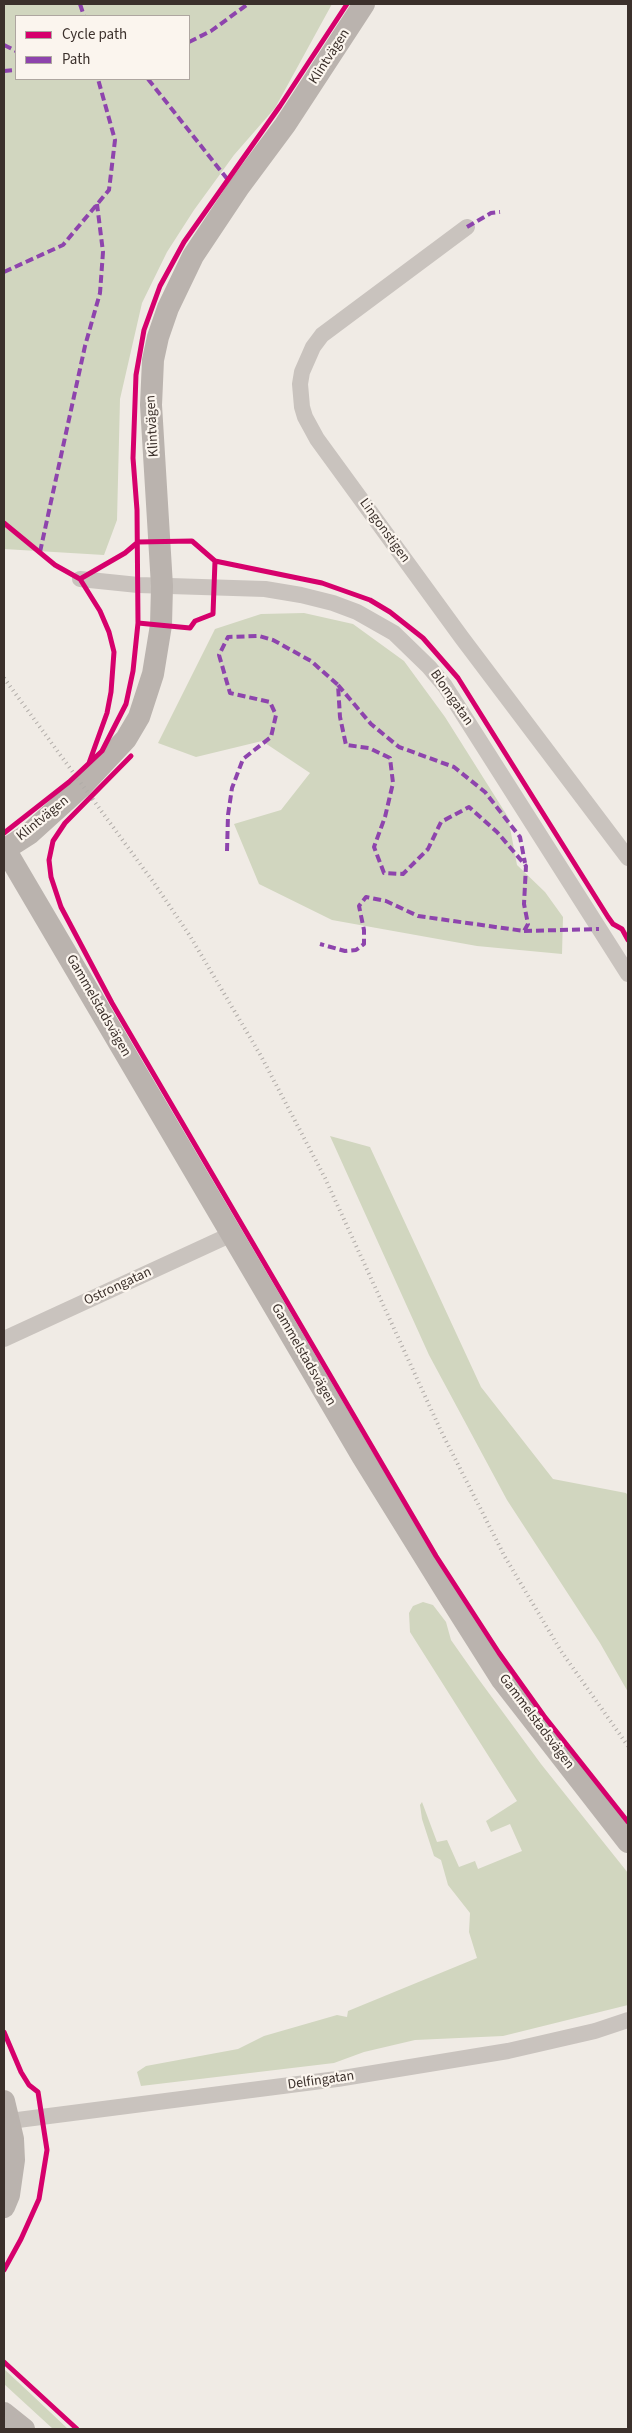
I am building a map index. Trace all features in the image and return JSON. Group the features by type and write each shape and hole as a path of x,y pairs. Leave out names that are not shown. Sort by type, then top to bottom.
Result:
{"street":[{"name":"Klintvägen","path":"5,849 29,834 56,812 126,739 139,717 153,674 161,625 162,586 151,405 153,360 168,308 193,256 285,125 364,4"},
{"name":"Lingonstigen","path":"466,227 322,335 310,352 302,372 300,384 302,406 305,417 329,455 462,638 628,858"},
{"name":"Blomgatan","path":"80,578 109,583 265,590 301,595 333,602 357,612 394,634 419,656 445,686 626,963"},
{"name":"Gammelstadsvägen","path":"5,849 362,1456 502,1680 628,1842"},
{"name":"Ostrongatan","path":"4,1339 232,1234"},
{"name":"Delfingatan","path":"7,2111 337,2079 508,2051 595,2031 628,2020"},
{"path":"4,2208 9,2195 14,2160 7,2111"},
{"path":"4,2413 24,2429"}],"green space":[{"path":"4,4 332,4 275,108 234,155 194,210 167,252 142,303 120,399 117,520 104,555 4,549"},
{"path":"304,613 353,624 404,661 445,717 508,817 517,865 545,892 563,917 562,954 477,946 332,920 259,884 234,824 281,810 310,773 262,741 196,757 158,743 215,629 261,614"},
{"path":"330,1136 370,1147 481,1387 553,1479 626,1493 628,1496 628,1692 600,1643 507,1500 429,1355"},
{"path":"423,1602 433,1605 446,1622 451,1640 477,1677 541,1764 628,1873 628,2005 503,2036 415,2040 364,2052 334,2063 141,2086 137,2072 146,2066 238,2049 264,2036 337,2015 347,2017 348,2011 477,1958 469,1932 470,1913 448,1885 441,1860 434,1856 422,1819 420,1805 422,1802 437,1842 447,1840 459,1867 475,1861 478,1869 522,1851 510,1824 491,1832 486,1821 517,1801 410,1632 409,1613 413,1606"},
{"path":"4,2369 68,2429 53,2429 4,2384"}],"railway":[{"path":"4,678 154,883 190,936 261,1056 325,1178 441,1431 505,1557 561,1651 628,1746"}],"marked path":[{"path":"80,4 84,15"},
{"path":"190,42 211,31 248,4"},
{"path":"4,45 15,50"},
{"path":"4,71 15,70"},
{"path":"4,272 63,245 109,190 115,140 98,80"},
{"path":"149,80 228,180"},
{"path":"40,552 85,346 100,293 103,252 97,204"},
{"path":"467,227 491,213 500,212"},
{"path":"227,851 228,815 232,788 243,759 271,737 276,715 270,702 230,693 219,655 228,637 259,636 273,640 311,661 338,685 340,717 346,745 369,748 390,758 393,783 385,817 374,847 384,873 403,874 428,849 441,822 469,807 497,832 526,866 524,904 528,924 524,931 418,916 386,901 366,897 359,906 364,930 364,944 356,950 345,951 320,944"},
{"path":"338,685 371,724 399,747 454,767 485,792 520,837 525,863"},
{"path":"524,931 599,929"}],"cycle path":[{"path":"4,833 69,782 102,751 126,704 133,671 138,623 137,510 133,458 136,375 144,330 160,286 184,242 280,106 347,4"},
{"path":"4,523 55,565 80,579 100,611 109,632 114,652 111,692 107,713 89,763"},
{"path":"80,579 125,553 138,542 192,541 215,561 322,583 370,600 390,612 423,638 458,678 608,917 613,924 622,929 628,940"},
{"path":"138,623 190,628 195,621 213,614 215,561"},
{"path":"131,756 65,823 53,841 49,860 51,877 61,907 112,1003 436,1556 499,1653 544,1716 628,1822"},
{"path":"4,2032 21,2072 29,2085 38,2092 47,2150 39,2199 21,2239 4,2270"},
{"path":"4,2362 77,2429"}]}
